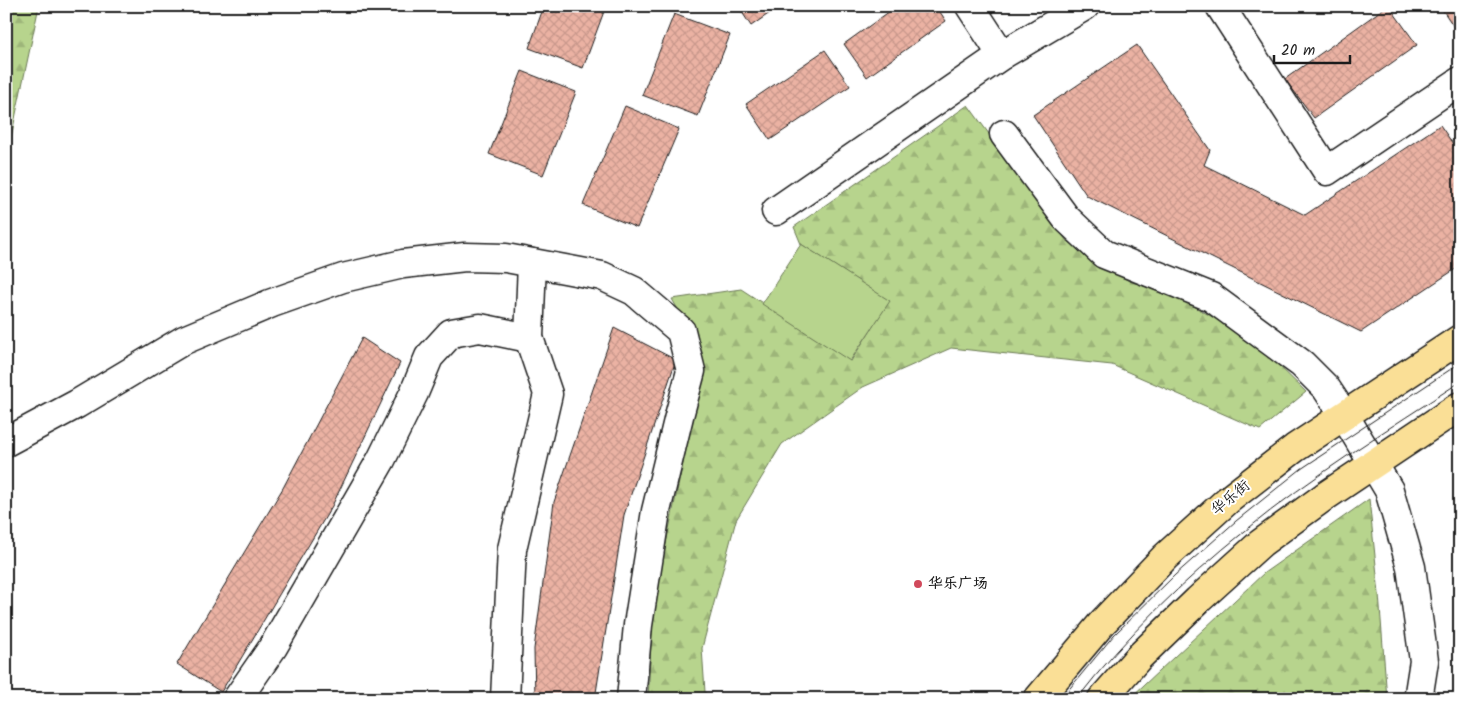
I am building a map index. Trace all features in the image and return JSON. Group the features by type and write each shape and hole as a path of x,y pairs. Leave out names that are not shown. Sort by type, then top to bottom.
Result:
{"highway":[{"name":"华乐街","path":"1038,699 1102,623 1165,557 1228,500 1296,448 1460,339"},
{"path":"1102,699 1138,657 1260,543 1324,497 1460,406"}],"street":[{"path":"970,6 1002,55"},
{"path":"776,211 1002,55 1085,6"},
{"path":"1220,6 1327,171 1460,81"},
{"path":"1004,134 1066,218 1104,254 1211,297 1302,364 1326,388 1388,490 1410,567 1424,660 1418,699"},
{"path":"6,442 77,404 184,340 272,303 343,278 403,264 465,257 506,258 602,276 634,291 681,331 691,371 678,416 656,511 638,625 632,699"},
{"path":"505,699 512,549 548,394 528,338 532,263"},
{"path":"237,699 273,647 381,460 414,393 429,357 452,333 480,328 528,338"}],"green space":[{"path":"6,6 39,6 6,161"},
{"path":"968,105 1066,240 1129,281 1180,298 1221,322 1270,357 1306,392 1260,430 1112,365 951,348 863,387 782,444 736,520 702,648 705,692 708,699 648,699 653,605 687,444 702,352 672,299 741,289 851,361 889,301 801,244 794,227"},
{"path":"801,244 890,301 850,361 762,304"},
{"path":"1369,499 1387,699 1129,699 1264,573"}],"building":[{"path":"544,6 606,6 583,68 529,48"},
{"path":"738,6 780,6 751,26"},
{"path":"897,6 936,6 946,21 867,77 844,44"},
{"path":"1389,6 1417,45 1314,118 1285,79"},
{"path":"1440,6 1460,6 1460,22 1454,27"},
{"path":"674,14 730,35 698,116 642,95"},
{"path":"1137,45 1210,150 1204,165 1305,215 1440,125 1460,154 1460,266 1361,332 1087,196 1033,115"},
{"path":"825,50 850,86 770,140 746,104"},
{"path":"522,71 576,92 543,175 489,154"},
{"path":"625,106 679,129 637,228 583,205"},
{"path":"614,328 676,360 624,515 595,699 535,699 534,649 554,502"},
{"path":"362,338 400,363 332,506 221,692 177,664 283,488"},
{"path":"137,691 147,699 130,699"}],"tram line":[{"path":"1061,699 1114,635 1175,575 1236,521 1301,469 1460,363"},
{"path":"1077,699 1115,653 1156,610 1222,550 1270,511 1323,472 1460,382"}],"place":[{"name":"华乐广场","path":"918,584"}]}
